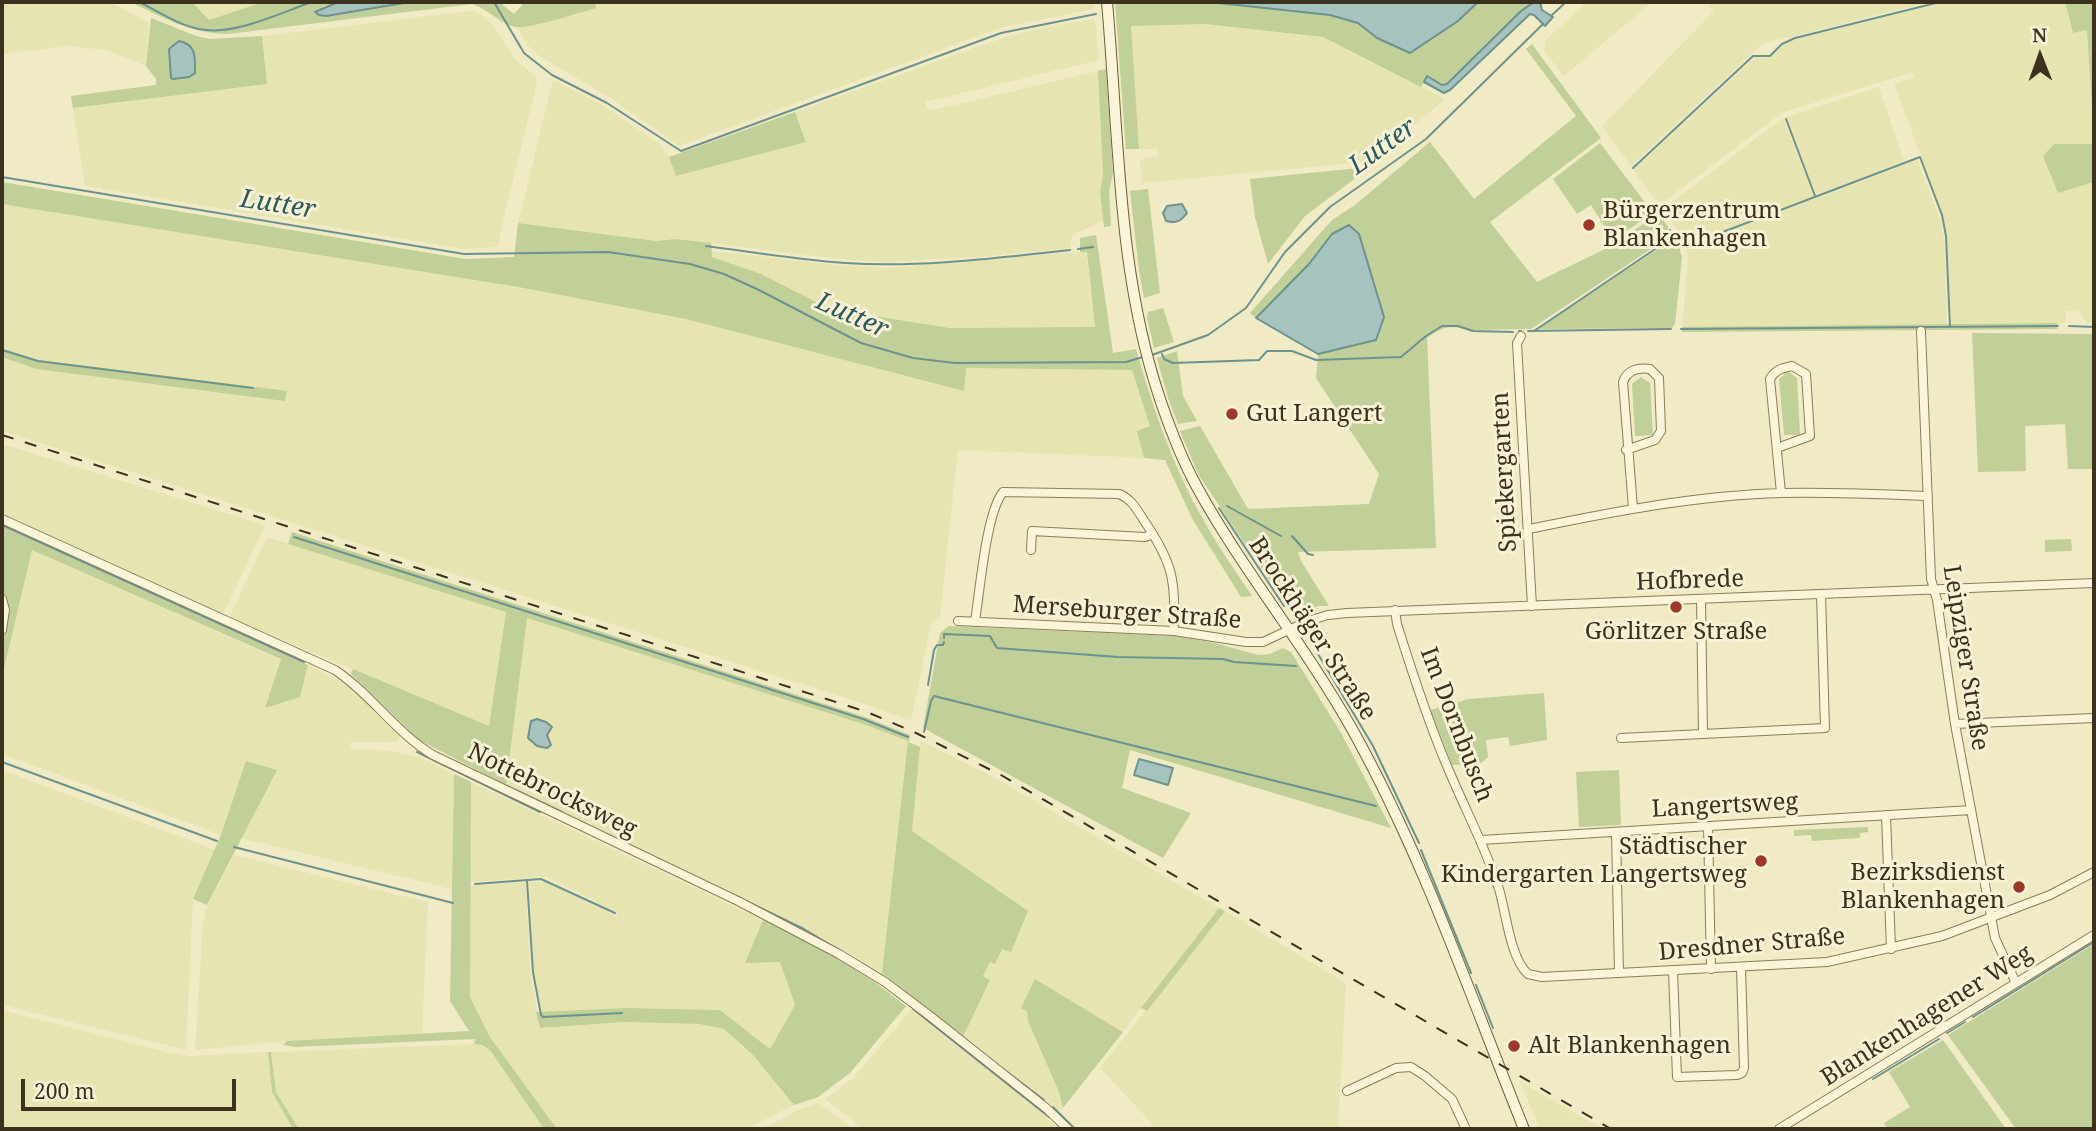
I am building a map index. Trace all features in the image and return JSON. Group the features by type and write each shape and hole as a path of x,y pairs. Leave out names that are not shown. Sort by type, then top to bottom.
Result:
{"main road":[{"name":"Brockhäger Straße","path":"1107,2 1129,261 1152,373 1171,430 1196,485 1221,528 1291,630 1351,727 1395,813 1524,1129"}],"street":[{"name":"Leipziger Straße","path":"1920,331 1931,579 1995,938 2015,984"},
{"name":"Spiekergarten","path":"1521,336 1517,343 1532,606"},
{"path":"1777,448 1810,436 1806,374 1792,366 1773,373 1770,379 1777,448 1782,493"},
{"path":"1626,450 1655,440 1661,431 1658,378 1650,369 1633,370 1625,376 1623,382 1626,450 1633,508"},
{"path":"975,621 990,528 997,499 1003,492 1119,494 1131,500 1161,547 1174,578 1174,631"},
{"path":"1529,528 1633,508 1782,493 1928,496"},
{"name":"Nottebrocksweg","path":"2,519 335,670 350,680 407,737 433,755 738,901 839,954 885,982 930,1016 1046,1108 1068,1129"},
{"path":"1031,550 1032,531 1145,537 1153,534"},
{"name":"Hofbrede","path":"1291,630 1328,615 1395,610 2094,583"},
{"path":"1621,738 1825,728 1821,595"},
{"path":"2,599 5,610 2,630"},
{"path":"1700,599 1703,734"},
{"name":"Im Dornbusch","path":"1395,610 1397,624 1432,730 1481,840 1499,889 1518,961 1525,972"},
{"name":"Merseburger Straße","path":"958,621 1174,631 1246,642 1262,642 1291,630"},
{"path":"1955,724 2094,719"},
{"name":"Langertsweg","path":"1481,840 1971,810"},
{"path":"1886,815 1891,949"},
{"path":"1708,826 1712,969"},
{"path":"1616,832 1619,973"},
{"name":"Dresdner Straße","path":"1525,972 1542,978 1827,962 1942,936 2050,895 2094,872"},
{"name":"Blankenhagener Weg","path":"1779,1129 2094,935"},
{"path":"1673,971 1677,1077 1686,1077 1742,1073 1741,968"},
{"path":"1347,1091 1396,1068 1411,1067 1452,1099 1466,1129"}],"green space":[{"path":"2,2 112,3 149,23 146,66 107,50 66,46 2,54"},
{"path":"130,2 192,2 209,20 263,2 338,2 322,7 326,16 410,2 499,2 514,14 525,2 595,2 596,8 521,27 509,25 472,4 228,34 190,28"},
{"path":"192,2 263,2 209,20"},
{"path":"595,2 1093,2 1094,9 1000,28 679,146 612,99 536,54 518,28 596,8"},
{"path":"1115,2 1209,2 1330,15 1358,23 1377,38 1458,21 1478,2 1535,2 1521,11 1447,84 1442,85 1427,76 1421,87 1323,37 1205,24 1131,26 1139,149 1126,149"},
{"path":"1587,2 1652,2 1564,76 1544,51 1546,40"},
{"path":"1706,2 1929,2 1762,44 1631,166 1602,126 1714,11"},
{"path":"1945,2 2065,2 2073,33 2087,30 2094,144 2054,144 2058,193 2094,182 2094,323 2087,323 2079,311 2066,311 2066,323 1951,324 1947,235 1943,215 1894,84 1915,77 1913,72 1783,112 1659,205 1633,170 1756,57 1769,58 1796,39"},
{"path":"2065,2 2094,2 2094,140 2087,30 2073,33"},
{"path":"472,11 492,24 515,59 536,77 537,82 497,247 465,249 85,186 73,108 267,84 262,36"},
{"path":"151,18 210,39 262,36 267,84 73,108 71,96 156,85 156,79 146,66"},
{"path":"1095,19 1099,60 925,102 929,111 1098,71 1103,221 1074,234 1070,248 889,262 849,260 675,239 656,241 518,223 553,80 601,104 661,145 672,161 676,176 806,141 795,112 1005,37 1044,27"},
{"path":"1205,24 1323,37 1445,99 1381,154 1364,162 1142,183 1140,160 1158,156 1157,149 1139,149 1130,26"},
{"path":"1532,44 1601,138 1490,222 1537,282 1603,250 1659,214 1668,227 1669,237 1531,329 1470,331 1447,327 1427,338 1436,548 1298,552 1329,606 1299,612 1286,605 1198,474 1180,431 1200,426 1248,509 1369,504 1379,474 1316,378 1318,354 1376,340 1384,317 1359,234 1332,234 1309,264 1256,318 1250,313 1332,220 1355,205 1430,142 1474,199 1576,116 1526,49"},
{"path":"1106,69 1113,173 1109,191 1111,226 1104,227 1100,192 1103,174 1098,71"},
{"path":"1879,87 1904,161 1816,196 1786,117"},
{"path":"795,112 806,142 676,176 669,157"},
{"path":"1783,118 1814,197 1685,245 1663,209"},
{"path":"1600,143 1653,213 1613,240 1591,205 1577,214 1553,179"},
{"path":"2054,144 2094,144 2094,182 2058,193 2043,156"},
{"path":"1917,160 1939,216 1944,237 1947,324 1682,327 1688,260 1686,248"},
{"path":"1359,168 1361,174 1305,216 1268,264 1255,217 1250,179"},
{"path":"2,182 465,259 514,257 518,223 656,241 675,239 711,243 712,257 761,274 830,309 950,328 1095,327 1087,252 1080,252 1080,238 1096,235 1113,353 1136,349 1180,474 1212,535 1252,596 1241,597 1193,520 1165,460 1144,458 1137,431 1150,426 1132,370 966,368 964,391 686,319 518,287 2,204"},
{"path":"1148,189 1160,293 1144,298 1130,191"},
{"path":"2,204 518,287 686,319 963,391 966,368 1132,370 1151,426 1137,431 1144,458 958,450 940,616 931,623 911,721 871,706 2,431 2,357 36,369 285,400 287,392 38,360 2,348"},
{"path":"1676,237 1682,257 1675,324 1672,328 1537,329"},
{"path":"712,251 845,266 889,268 1086,251 1095,327 950,328 830,309 761,274 712,257"},
{"path":"1163,308 1174,342 1154,348 1148,312"},
{"path":"2057,323 2057,329 1682,332 1682,327"},
{"path":"1972,333 2094,334 2094,469 2068,469 2065,424 2025,426 2026,471 1978,472"},
{"path":"2,348 38,360 287,391 285,401 36,369 2,357"},
{"path":"1177,351 1183,396 1197,421 1178,424 1157,358"},
{"path":"1788,371 1797,378 1800,435 1784,435 1779,379"},
{"path":"1641,377 1650,383 1653,435 1635,436 1632,384"},
{"path":"2,444 265,525 223,615 2,514"},
{"path":"2,526 308,665 300,697 265,708 281,659 32,550 2,677 2,643 7,605 2,594"},
{"path":"292,532 865,717 910,735 909,742 920,747 912,831 1028,911 1011,952 1002,949 995,964 990,962 983,976 990,980 963,1037 882,973 908,741 863,724 527,618 506,785 419,740 351,674 353,669 489,726 506,612 288,544"},
{"path":"267,537 506,612 489,726 229,618"},
{"path":"2071,539 2072,551 2045,552 2045,540"},
{"path":"32,550 281,660 265,708 300,697 308,665 347,684 400,735 396,742 351,742 350,749 393,751 421,758 454,774 452,889 241,838 276,770 246,762 221,835 2,754 2,677"},
{"path":"526,618 863,724 909,742 882,973 804,927 506,785"},
{"path":"949,626 1175,636 1215,643 1258,655 1270,654 1283,648 1291,652 1341,733 1391,828 1130,750 1122,788 1191,813 1163,858 923,728 940,633"},
{"path":"1544,693 1547,740 1510,746 1508,737 1486,740 1488,757 1481,763 1452,765 1430,710 1469,699"},
{"path":"921,741 997,779 1219,908 1123,1031 1035,980 1027,1010 1028,1021 1059,1092 1063,1108 1060,1111 963,1037 990,980 983,977 990,961 911,831"},
{"path":"246,761 277,770 207,905 193,899 221,835"},
{"path":"2,770 215,850 193,899 186,1050 2,1005"},
{"path":"1619,770 1621,825 1579,827 1576,772"},
{"path":"454,774 471,782 470,997 490,1037 557,1129 544,1129 490,1050 474,1044 475,1039 295,1047 283,1045 287,1041 469,1031 450,1001"},
{"path":"471,782 763,920 746,962 780,962 795,1005 770,1049 720,1010 626,1008 540,1012 534,973 529,882 546,882 617,916 617,912 547,877 469,882"},
{"path":"1868,827 1868,832 1860,833 1860,838 1812,841 1811,835 1794,836 1794,830"},
{"path":"234,855 428,902 422,1035 287,1041 195,1050 203,922 207,905"},
{"path":"526,882 530,971 540,1028 624,1022 699,1024 724,1029 752,1054 794,1105 746,1129 557,1129 490,1037 470,997 469,886"},
{"path":"1219,908 1225,911 1147,1011 1141,1008"},
{"path":"1225,911 1346,983 1338,1129 1154,1129 1148,1119 1100,1068"},
{"path":"763,920 838,959 906,1006 850,1073 818,1097 794,1105 752,1054 724,1029 699,1024 624,1022 540,1028 536,1012 626,1008 720,1010 770,1049 795,1005 780,962 745,963"},
{"path":"2094,944 2094,1129 2016,1129 1948,1035"},
{"path":"1035,979 1123,1032 1063,1108 1059,1092 1028,1021 1027,1011 1021,1008"},
{"path":"2,1010 190,1056 268,1052 272,1092 293,1129 2,1129"},
{"path":"911,1010 1059,1129 863,1129 825,1099 854,1077"},
{"path":"1943,1040 2006,1129 1888,1129 1884,1123 1910,1107 1889,1072"},
{"path":"474,1044 490,1050 544,1129 299,1129 275,1092 271,1052"},
{"path":"268,1052 271,1052 276,1092 299,1129 293,1129 272,1092"},
{"path":"1520,1082 1603,1129 1540,1129"},
{"path":"819,1103 853,1129 763,1129 798,1110"}],"water":[{"path":"338,2 410,2 326,16 315,12"},
{"path":"1209,2 1478,2 1458,21 1410,53 1377,38 1358,23 1330,15"},
{"path":"1534,2 1540,2 1542,10 1553,17 1545,26 1530,14 1444,93 1424,82 1427,76 1442,85 1447,84 1521,11"},
{"path":"179,41 192,49 195,73 189,77 173,79 169,49"},
{"path":"1182,204 1187,213 1185,216 1175,222 1166,221 1163,213 1167,206"},
{"path":"1349,225 1359,234 1384,317 1376,340 1318,354 1256,318 1309,264 1332,234"},
{"path":"537,719 552,727 547,735 551,745 547,748 537,746 528,738 531,721"},
{"path":"1139,759 1173,768 1168,785 1134,775"}],"waterway":[{"path":"139,2 171,19 206,30 246,26 312,2"},
{"path":"494,2 524,53 552,75 607,103 681,151 1001,33 1096,14"},
{"name":"Lutter","path":"1552,15 1566,2"},
{"path":"1633,168 1753,56 1770,56 1782,44 1795,38 1940,2"},
{"name":"Lutter","path":"1152,355 1208,335 1246,308 1285,252 1330,207 1426,139 1543,24"},
{"path":"1786,119 1815,196"},
{"path":"1686,246 1920,157 1942,215 1946,236 1950,327"},
{"name":"Lutter","path":"2,177 464,254 608,252 690,264 724,274 759,290 861,343 913,358 955,363 1126,362 1143,357"},
{"path":"1534,331 1670,239 1670,230"},
{"path":"706,246 810,260 873,264 958,261 1070,250"},
{"path":"1078,249 1093,247"},
{"path":"1162,354 1164,359 1173,363 1259,360 1267,351 1292,351 1316,360 1401,357 1442,326 1458,326 1473,331 1513,332"},
{"path":"1681,329 2058,326"},
{"path":"2069,326 2094,327"},
{"path":"1528,331 1671,329"},
{"path":"2,350 38,361 253,388"},
{"path":"1227,506 1281,536"},
{"path":"1219,508 1284,606"},
{"path":"2,525 304,662"},
{"path":"1292,536 1308,554 1313,555"},
{"path":"294,537 863,719 908,737"},
{"path":"944,638 944,634 990,636 997,648 1118,657 1223,659 1296,666"},
{"path":"928,685 934,650 944,642"},
{"path":"1312,644 1373,746 1419,843"},
{"path":"924,732 934,696 1376,806"},
{"path":"417,752 540,812"},
{"path":"2,762 217,841"},
{"path":"507,786 562,812"},
{"path":"234,847 453,903"},
{"path":"1421,850 1471,973"},
{"path":"475,884 541,879 615,913"},
{"path":"527,880 533,972 541,1015 622,1013"},
{"path":"744,900 804,929 883,976"},
{"path":"1973,1017 2094,942"},
{"path":"1476,985 1493,1028"},
{"path":"913,1009 1049,1117"},
{"path":"1947,1033 1965,1022"},
{"path":"1873,1079 1939,1039"},
{"path":"1002,1068 1044,1100"},
{"path":"1053,1107 1075,1129"}],"railway":[{"path":"2,435 867,712 916,733 1001,775 1611,1129"}],"place":[{"name":"Bürgerzentrum Blankenhagen","path":"1589,225"},
{"name":"Gut Langert","path":"1232,414"},
{"name":"Görlitzer Straße","path":"1676,607"},
{"name":"Städtischer Kindergarten Langertsweg","path":"1761,861"},
{"name":"Bezirksdienst Blankenhagen","path":"2019,887"},
{"name":"Alt Blankenhagen","path":"1514,1046"}]}
